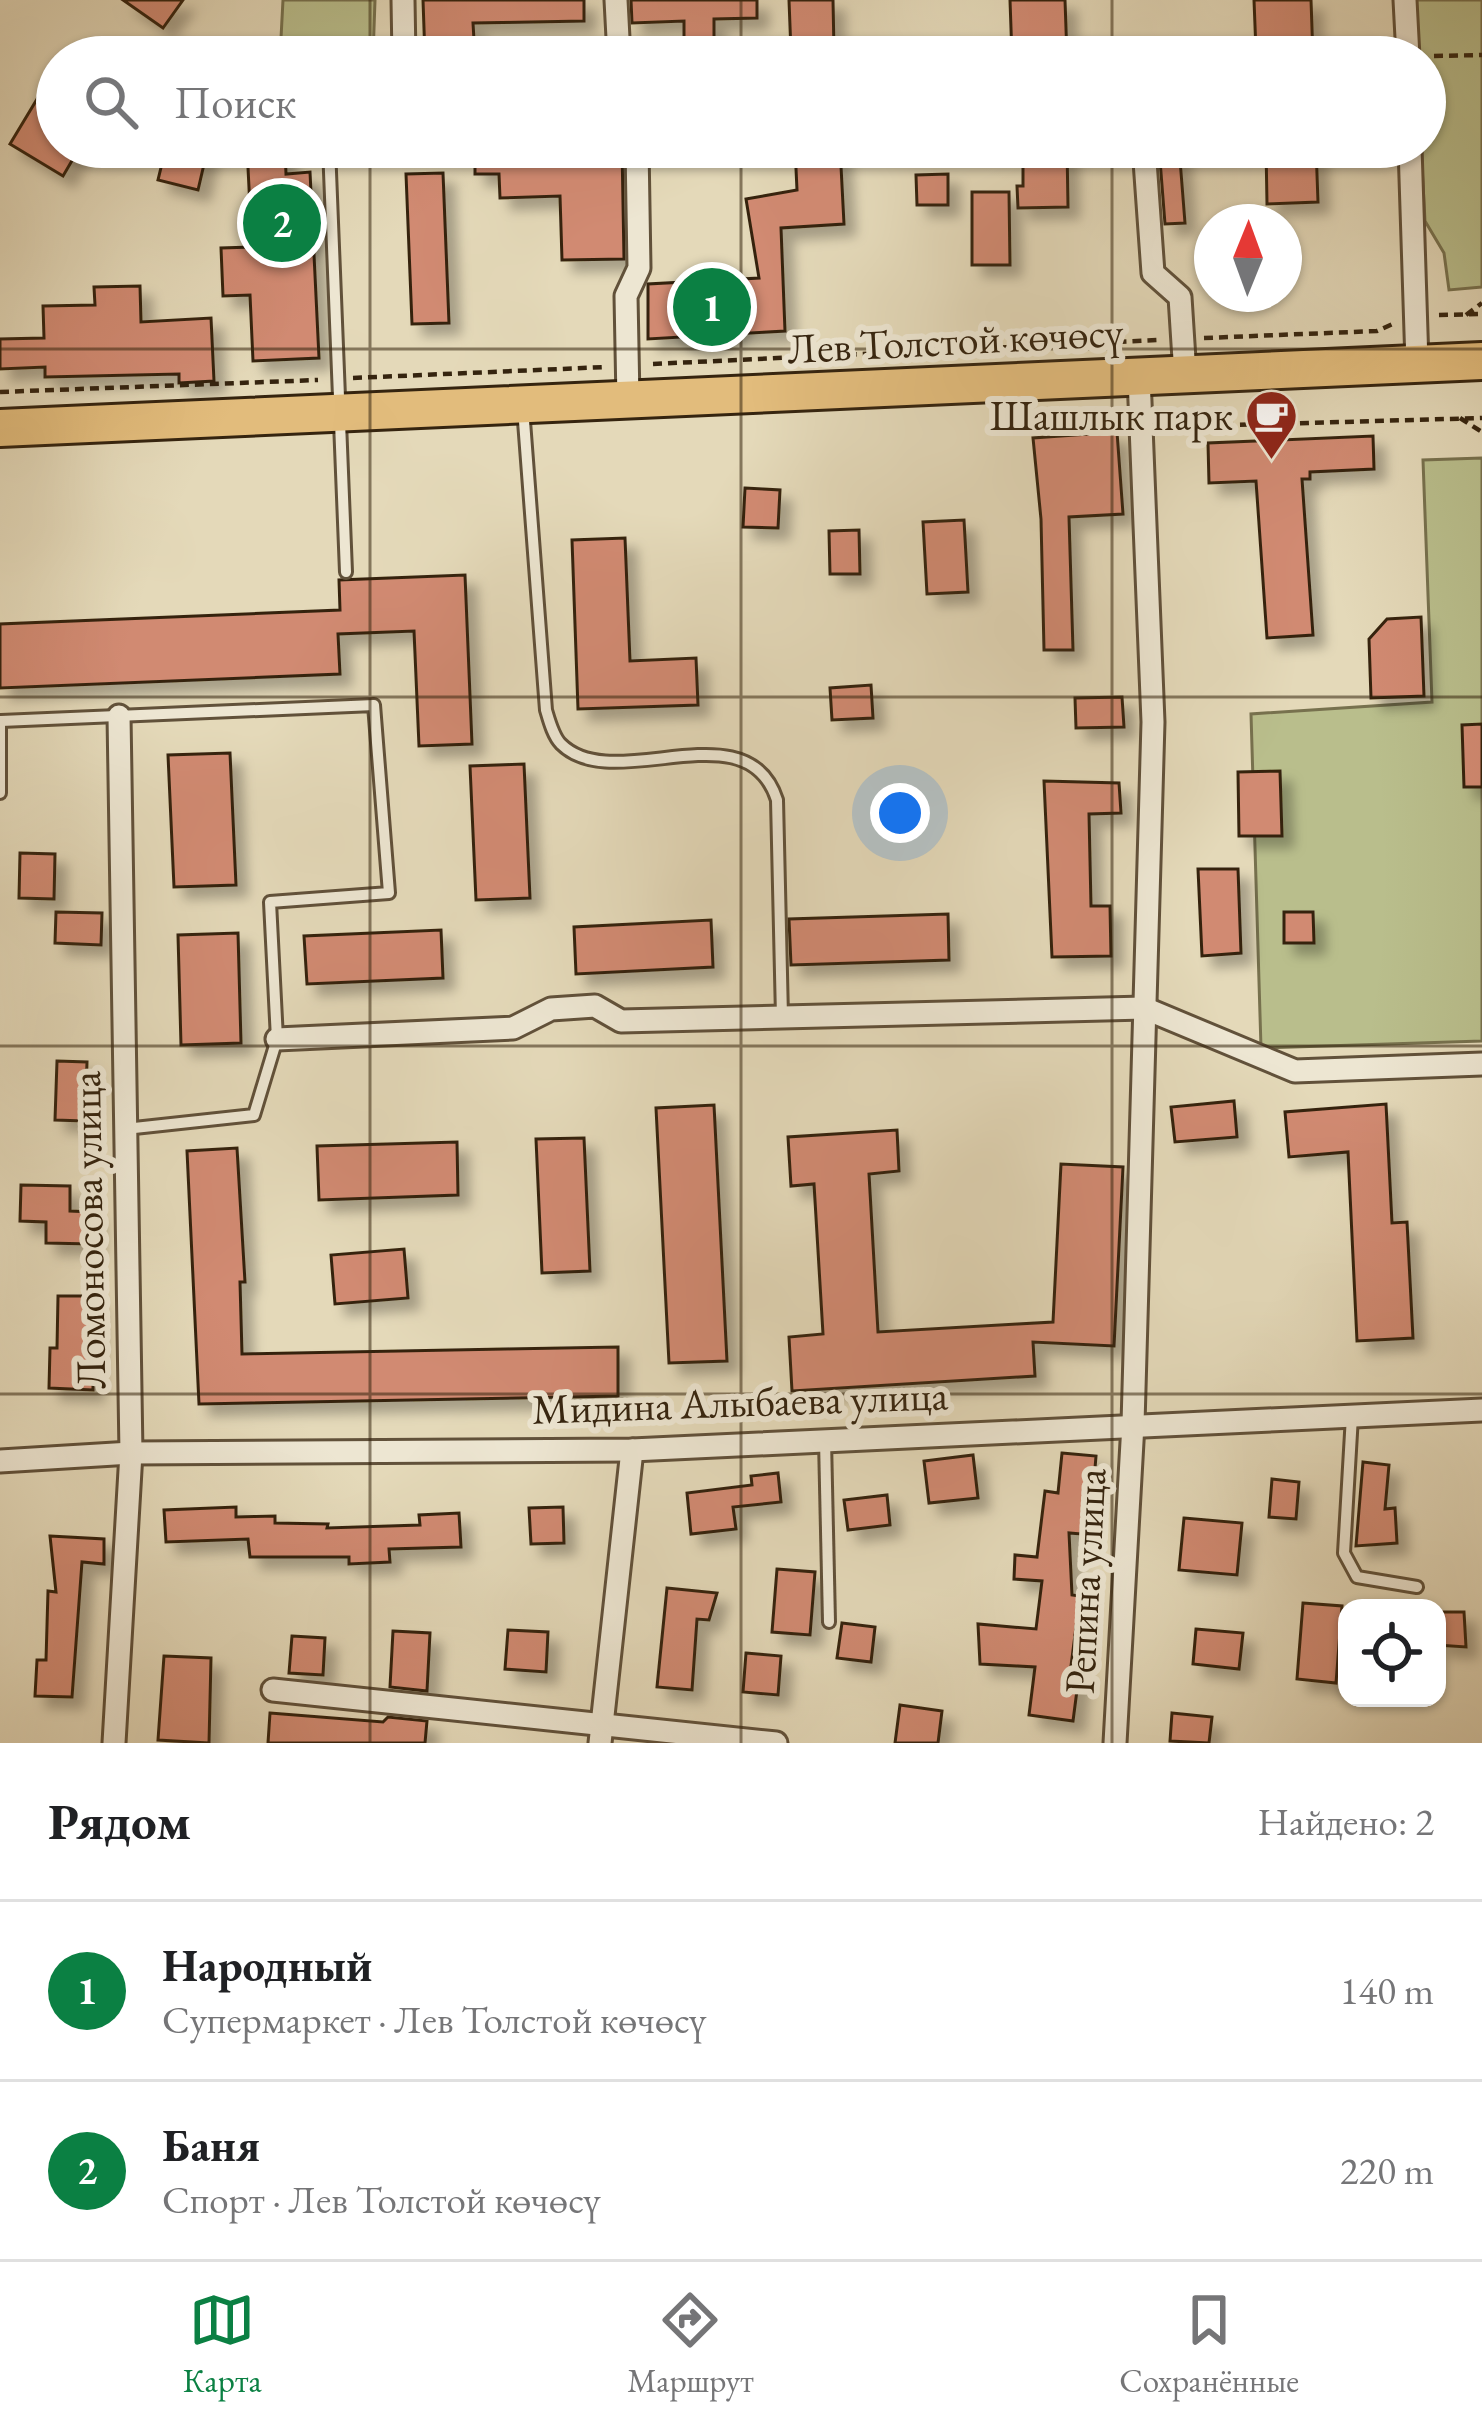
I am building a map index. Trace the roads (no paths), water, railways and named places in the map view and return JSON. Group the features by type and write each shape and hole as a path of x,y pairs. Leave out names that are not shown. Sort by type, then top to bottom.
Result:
{"main road":[{"name":"Лев Толстой көчөсү","path":"0,428 338,396 523,404 627,382 1139,377 1184,357 1482,361"}],"street":[{"path":"403,0 404,36"},
{"path":"616,0 618,36"},
{"path":"1405,0 1407,36"},
{"path":"627,382 626,296 639,268 637,168"},
{"path":"1146,168 1153,273 1180,297 1184,357"},
{"path":"1411,168 1417,363"},
{"name":"Репина улица","path":"1115,1743 1133,1424 1154,722 1139,377"},
{"name":"Ломоносова улица","path":"114,1743 131,1453 119,716"},
{"path":"277,1040 513,1028 551,1009 595,1006 621,1021 1144,1008 1295,1071 1482,1064"},
{"name":"Мидина Алыбаева улица","path":"0,1461 131,1453 632,1450 1482,1410"},
{"path":"601,1734 632,1450"},
{"path":"273,1690 601,1734 776,1743"}],"lane":[{"path":"330,168 346,572"},
{"path":"523,404 546,710 553,728 561,744 580,755 612,761 719,755 762,770 777,800 782,1017"},
{"path":"0,793 1,721 374,705 389,893 270,902 277,1040 254,1115 125,1129"},
{"path":"1352,1415 1344,1553 1357,1577 1417,1587"},
{"path":"825,1440 830,1622"}],"place":[{"name":"Баня","path":"282,223"},
{"name":"Народный","path":"712,307"},
{"name":"Шашлык парк","path":"1272,461"}]}
